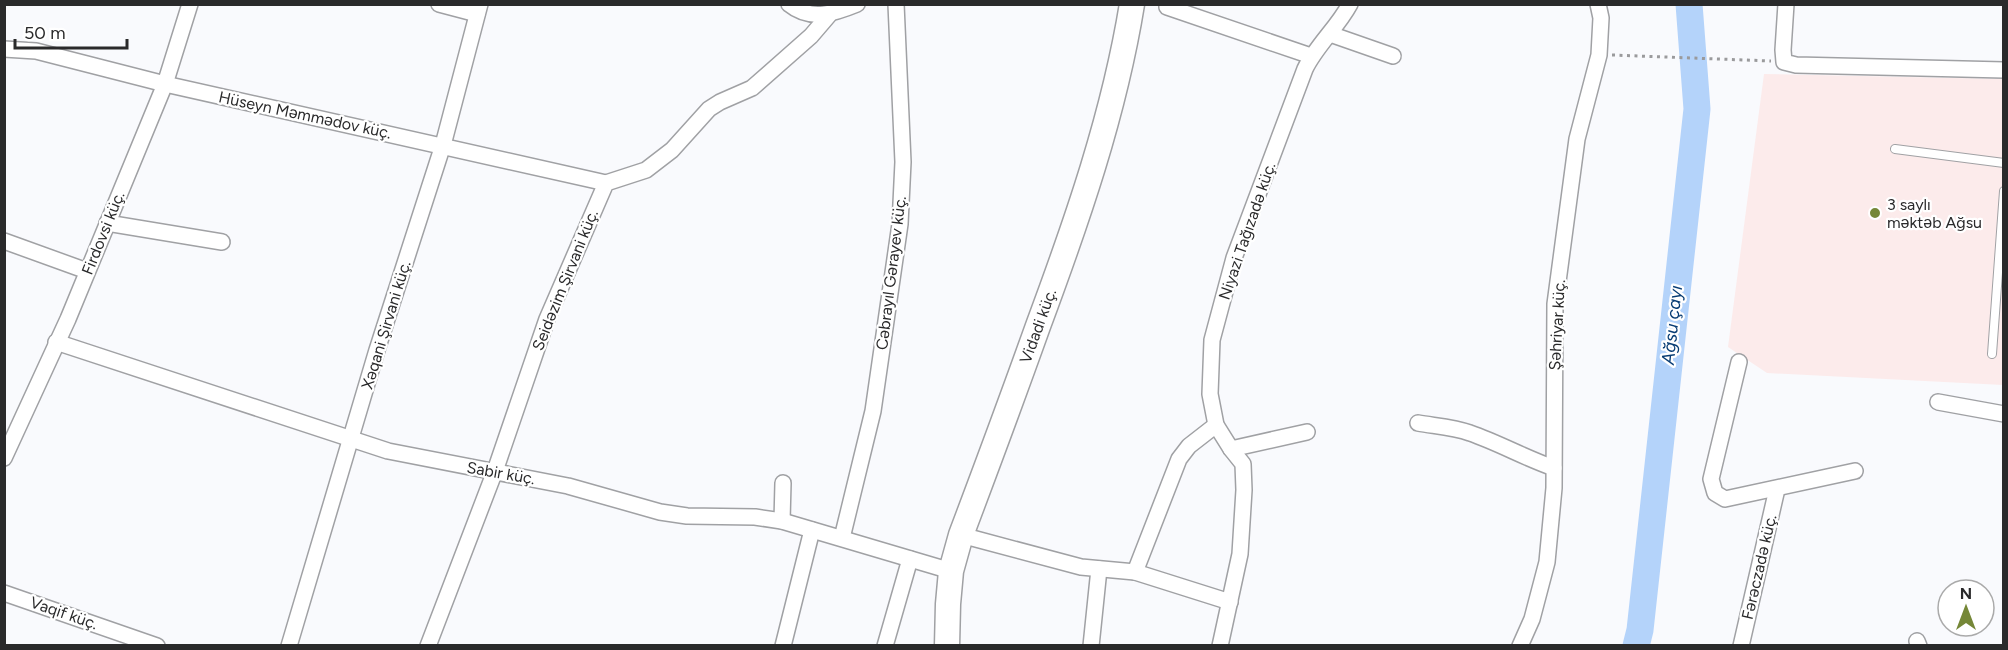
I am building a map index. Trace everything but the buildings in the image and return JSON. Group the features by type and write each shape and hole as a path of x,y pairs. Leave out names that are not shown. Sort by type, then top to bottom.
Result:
{"main road":[{"name":"Vidadi küç.","path":"947,645 951,572 961,535 1080,208 1104,131 1124,54 1132,4"}],"street":[{"name":"Firdovsi küç.","path":"4,458 87,271 165,84 190,4"},
{"path":"439,4 478,9"},
{"path":"789,4 806,13 829,15 858,4"},
{"name":"Cəbrayıl Gərayev küç.","path":"842,538 873,411 900,224 903,162 896,4"},
{"name":"Niyazi Tağızadə küç.","path":"1220,645 1240,554 1244,490 1243,464 1216,425 1210,394 1212,340 1234,258 1311,56 1330,34 1350,4"},
{"name":"Şəhriyar küç.","path":"1520,645 1532,619 1547,562 1554,468 1555,304 1577,139 1599,55 1601,18 1598,4"},
{"path":"1786,4 1784,62 1796,65 2004,70"},
{"path":"1167,7 1311,56"},
{"name":"Xəqani Şirvani küç.","path":"289,645 443,146 478,9"},
{"path":"606,183 646,170 672,150 709,109 752,88 811,36 829,15"},
{"path":"1330,34 1393,56"},
{"name":"Hüseyn Məmmədov küç.","path":"4,49 36,51 165,84 606,183"},
{"name":"Seidəzim Şirvani küç.","path":"428,645 495,471 547,319 606,183"},
{"path":"107,223 222,242"},
{"path":"4,241 87,271"},
{"name":"Sabir küç.","path":"56,342 388,451 568,486 660,512 687,516 755,517 782,521 951,572"},
{"path":"1738,362 1711,479 1715,493 1725,499 1855,471"},
{"path":"1938,402 2004,414"},
{"path":"1418,423 1467,431 1554,468"},
{"path":"1135,572 1179,459 1189,446 1216,425"},
{"path":"1231,449 1307,432"},
{"path":"782,521 783,483"},
{"name":"Fərəczadə küç.","path":"1741,645 1777,489"},
{"path":"783,645 812,530"},
{"path":"961,535 1082,567 1135,572 1230,602"},
{"path":"885,645 910,559"},
{"path":"1092,645 1100,569"},
{"name":"Vaqif küç.","path":"4,592 157,645"}],"lane":[{"path":"1895,149 2004,163"},
{"path":"1992,354 2004,191"}],"path":[{"path":"1599,55 1759,61"}],"shaded area":[{"name":"3 saylı məktəb Ağsu","path":"1764,74 2003,79 2003,385 1767,373 1728,347"}],"waterway":[{"name":"Ağsu çayı","path":"1636,646 1640,630 1697,109 1689,4"}],"place":[{"name":"3 saylı məktəb Ağsu","path":"1875,213"}]}
